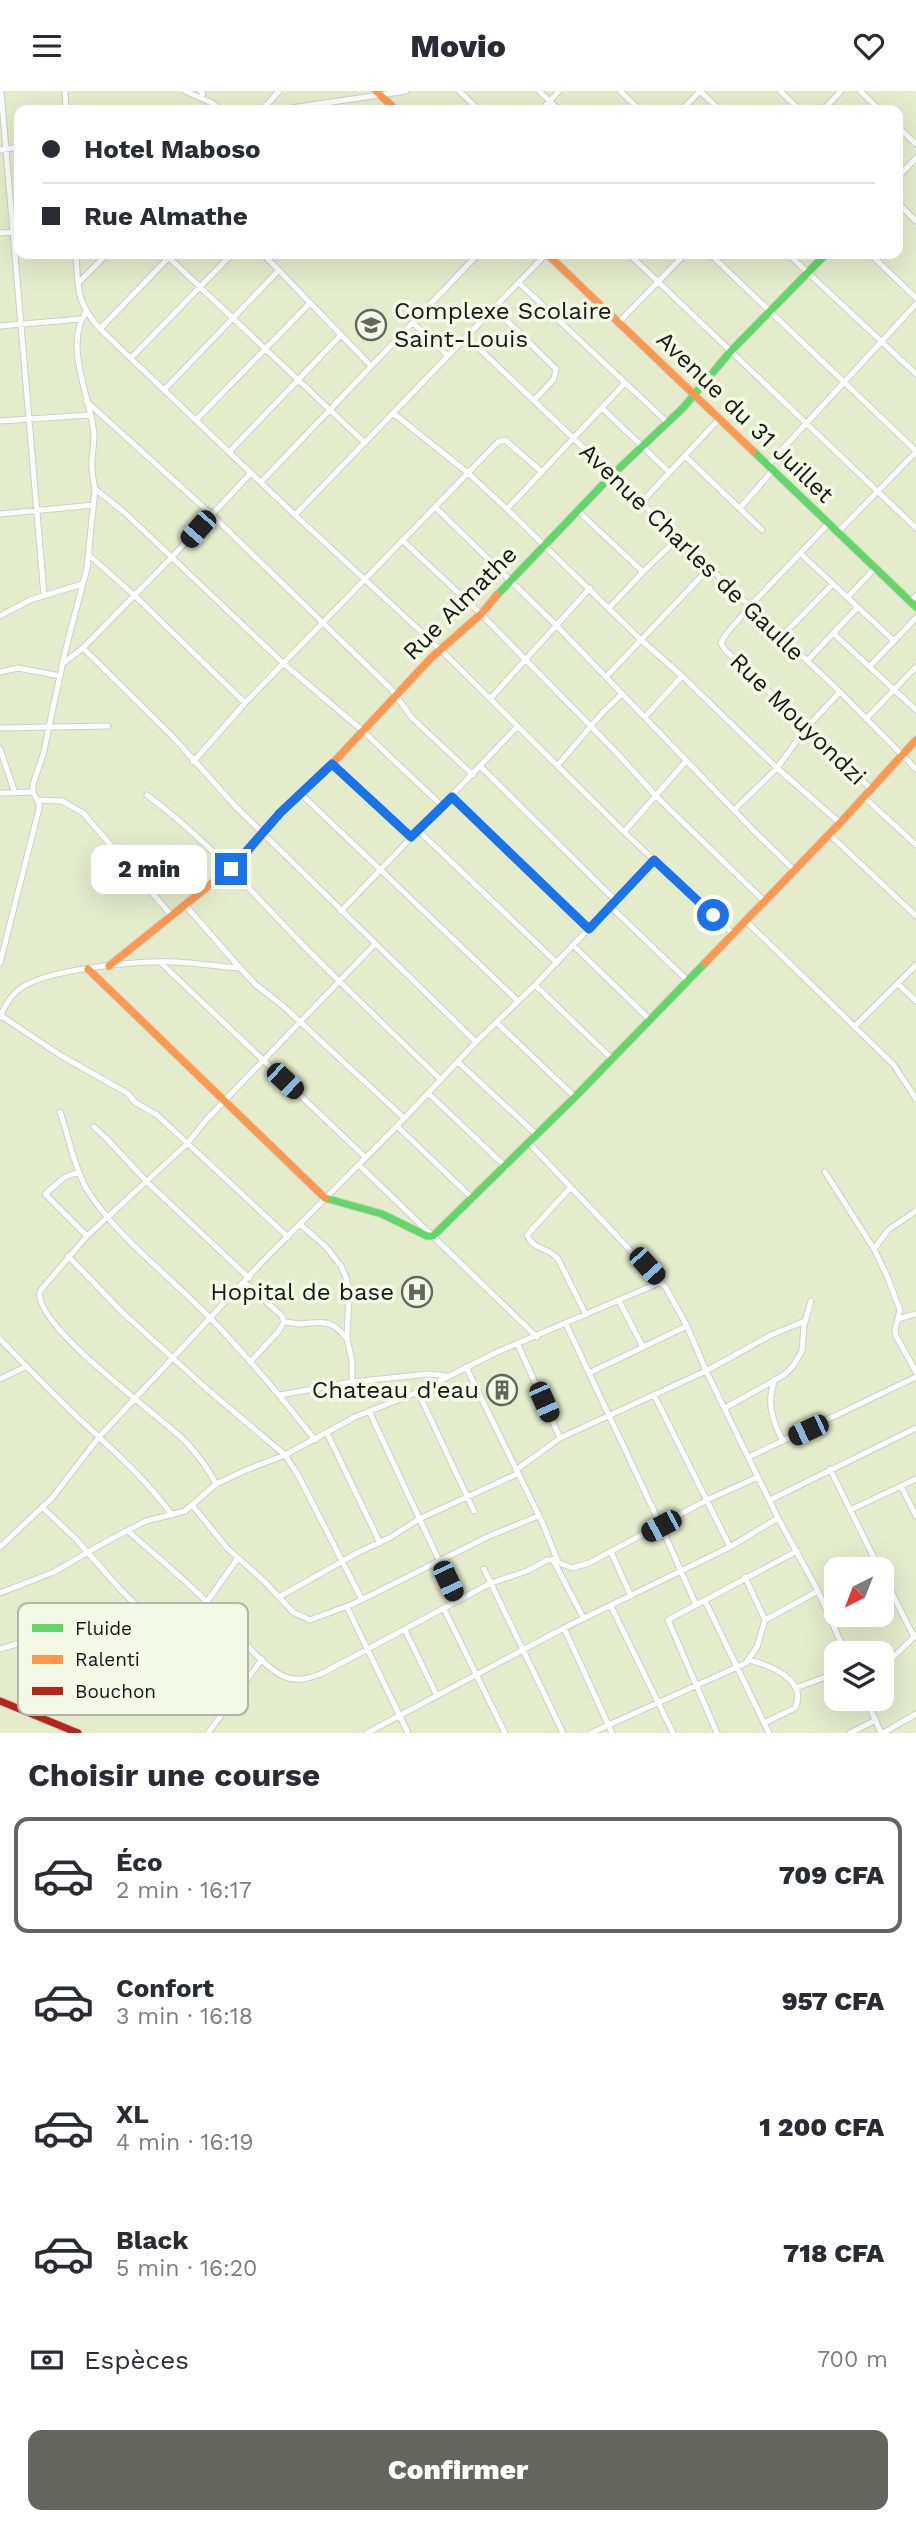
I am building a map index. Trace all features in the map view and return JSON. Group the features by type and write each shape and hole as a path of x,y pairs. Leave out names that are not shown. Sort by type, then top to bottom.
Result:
{"street":[{"path":"1,91 3,149 14,218"},
{"path":"185,91 202,93 215,105"},
{"path":"266,105 279,91"},
{"path":"307,105 406,91"},
{"path":"459,91 474,105"},
{"path":"539,91 553,105"},
{"path":"547,105 559,91"},
{"path":"621,91 635,105"},
{"path":"687,105 700,91 715,105"},
{"path":"780,91 795,105"},
{"path":"828,105 841,91"},
{"path":"860,91 875,105"},
{"path":"903,132 916,144"},
{"path":"903,172 916,159"},
{"path":"903,209 916,221"},
{"path":"17,259 20,324 44,595"},
{"path":"76,259 81,302 100,329 295,516 442,651 624,832 732,933"},
{"path":"78,283 102,259"},
{"path":"100,329 165,259"},
{"path":"173,259 365,443"},
{"path":"131,358 227,259"},
{"path":"268,259 371,366"},
{"path":"261,482 473,259"},
{"path":"295,516 542,259"},
{"name":"Avenue du 31 Juillet","path":"552,259 875,568 914,601"},
{"path":"634,259 916,529"},
{"path":"619,322 680,259"},
{"path":"715,259 916,451 838,532"},
{"path":"793,259 916,374"},
{"name":"Rue Almathe","path":"109,966 242,859 262,832 332,764 432,657 481,614 510,580 612,475 668,423 730,352 821,259"},
{"path":"875,259 916,298"},
{"path":"164,390 279,270"},
{"path":"519,283 668,423"},
{"path":"196,421 310,303"},
{"path":"740,508 805,423 916,304"},
{"path":"494,308 556,369 554,379 534,400"},
{"path":"0,963 37,821 40,806 33,792 89,556 95,489 92,466 94,435 85,400 78,334 81,319 86,312"},
{"path":"0,326 81,319"},
{"path":"413,323 448,356"},
{"path":"230,451 340,336"},
{"name":"Avenue Charles de Gaulle","path":"467,337 840,692 916,769"},
{"path":"507,509 625,383"},
{"path":"85,400 211,514 392,689 412,718 473,775"},
{"path":"602,408 668,472"},
{"path":"393,413 468,473 777,768 840,823"},
{"path":"0,421 90,415"},
{"path":"641,503 719,419"},
{"path":"193,762 244,703 363,579 503,439 542,472"},
{"path":"685,456 762,530"},
{"path":"62,664 83,647 173,557 251,473"},
{"path":"95,489 124,512 284,664 363,731 442,806"},
{"path":"0,514 94,505"},
{"path":"435,507 556,625 794,870"},
{"path":"578,510 643,572"},
{"name":"Rue Mouyondzi","path":"829,523 750,606 723,638 722,645 871,789"},
{"path":"609,608 678,538"},
{"path":"402,540 481,614 656,796 764,901"},
{"path":"801,554 894,641"},
{"path":"89,556 134,595 244,703"},
{"path":"606,677 709,568"},
{"path":"848,597 875,568"},
{"path":"0,616 44,595 82,584"},
{"path":"781,637 833,584"},
{"path":"490,699 590,588"},
{"path":"807,661 858,607"},
{"path":"870,666 916,618"},
{"path":"834,634 916,710"},
{"path":"83,647 262,832 476,1042"},
{"path":"866,719 916,667"},
{"path":"0,672 19,668 60,676"},
{"path":"645,717 682,676"},
{"path":"734,810 777,768 806,728 840,692"},
{"path":"557,766 590,726 622,694"},
{"path":"0,729 108,726"},
{"path":"341,911 517,727"},
{"path":"88,969 325,1198 382,1214 427,1236 433,1236 575,1097 744,919 840,823 916,740"},
{"path":"0,749 15,793"},
{"path":"624,832 653,802 686,761"},
{"path":"332,764 411,837"},
{"path":"481,767 687,980"},
{"path":"0,793 33,792"},
{"path":"301,794 518,1001"},
{"path":"147,795 231,869 339,981 441,1080"},
{"path":"452,797 589,929"},
{"path":"864,797 916,845"},
{"path":"37,800 62,801 83,814 172,916"},
{"path":"418,830 556,963"},
{"path":"829,834 916,916"},
{"path":"0,1547 62,1486 99,1437 246,1280 654,860"},
{"path":"186,906 256,985 302,1023 404,1118"},
{"path":"744,919 894,1065 916,1099"},
{"path":"216,1484 208,1467 184,1440 89,1361 61,1332 40,1305 40,1291 87,1236 187,1144 375,944"},
{"path":"573,945 649,1019"},
{"path":"240,968 160,962 88,969 24,986 9,1000 0,1016 60,1055 127,1093 135,1103 171,1126 288,1237"},
{"path":"160,962 365,1157"},
{"path":"854,1027 916,965"},
{"path":"898,984 916,1000"},
{"path":"535,985 611,1058"},
{"path":"496,1022 575,1097"},
{"path":"458,1062 537,1135"},
{"path":"909,1086 916,1080"},
{"path":"428,1093 506,1167"},
{"path":"60,1112 79,1171 90,1194 156,1268 211,1318 280,1395 315,1440"},
{"path":"397,1126 473,1199"},
{"path":"94,1127 284,1322"},
{"path":"529,1143 661,1282 687,1326 706,1371 778,1518 818,1591 840,1641"},
{"path":"359,1165 537,1337"},
{"path":"79,1171 65,1177 44,1194 87,1236"},
{"path":"825,1172 874,1249 900,1310 896,1336 916,1372"},
{"path":"570,1188 527,1235 533,1245 558,1258 586,1315"},
{"path":"874,1249 888,1230 916,1211"},
{"path":"300,1224 326,1247 348,1280 347,1339 352,1360 352,1382"},
{"path":"68,1256 122,1312 285,1455 362,1599"},
{"path":"0,1593 54,1572 146,1521 172,1515 192,1506 216,1484 285,1455 369,1411 418,1392 495,1353 661,1282"},
{"path":"619,1301 643,1347"},
{"path":"725,1408 789,1371 799,1358 804,1343 811,1301"},
{"path":"898,1319 916,1314"},
{"path":"284,1322 301,1324 320,1321 336,1327 347,1339"},
{"path":"279,1597 419,1519 517,1472 560,1438 706,1371 771,1335 806,1321"},
{"path":"250,1362 284,1322"},
{"path":"566,1324 611,1416 696,1605"},
{"path":"590,1373 687,1326"},
{"path":"0,1339 145,1481 172,1515"},
{"path":"518,1345 560,1438"},
{"path":"0,1379 26,1367"},
{"path":"466,1367 584,1619"},
{"path":"280,1395 352,1382 428,1374 447,1376"},
{"path":"749,1457 916,1377"},
{"path":"775,1379 770,1393 770,1412 783,1441"},
{"path":"418,1392 474,1511"},
{"path":"654,1395 730,1546"},
{"path":"369,1411 458,1601"},
{"path":"770,1500 916,1428"},
{"path":"327,1433 380,1543"},
{"path":"830,1469 874,1557"},
{"path":"248,1644 284,1677 306,1679 321,1674 491,1583 555,1561 572,1568 589,1563 707,1500 758,1477"},
{"path":"850,1510 916,1479"},
{"path":"901,1486 916,1516"},
{"path":"192,1506 215,1536 298,1616 310,1620 347,1607 439,1560 538,1516"},
{"path":"42,1507 134,1603"},
{"path":"367,1733 564,1628 730,1546 778,1518"},
{"path":"128,1531 207,1602 238,1558"},
{"path":"717,1733 667,1621 797,1551"},
{"path":"611,1552 631,1596"},
{"path":"484,1569 563,1733"},
{"path":"591,1733 750,1660 765,1620 745,1577"},
{"path":"765,1620 818,1591"},
{"path":"894,1596 915,1636 894,1656"},
{"path":"705,1601 769,1733"},
{"path":"611,1606 673,1733"},
{"path":"347,1607 408,1733"},
{"path":"444,1609 505,1733"},
{"path":"564,1628 612,1733"},
{"path":"405,1630 437,1696"},
{"path":"0,1649 18,1644"},
{"path":"248,1678 262,1659"},
{"path":"750,1660 780,1672 796,1688 798,1699 795,1708 764,1723"},
{"path":"796,1688 824,1678"},
{"path":"0,1701 18,1708"},
{"path":"872,1711 882,1733 916,1714"},
{"path":"34,1715 78,1733"},
{"path":"208,1733 221,1715"},
{"path":"850,1733 876,1720"}],"green space":[{"path":"0,91 916,91 916,1733 0,1733"}],"traffic: fast":[{"path":"497,595 612,475 683,408 730,352 821,259"},
{"path":"753,451 916,607"},
{"path":"325,1198 382,1214 427,1236 433,1236 575,1097 705,963"}],"traffic: slow":[{"path":"376,91 391,105"},
{"path":"552,259 753,451"},
{"path":"109,966 242,859 280,813 332,764 432,657 481,614 497,595"},
{"path":"705,963 916,740"},
{"path":"88,969 325,1198"}],"traffic: jam":[{"path":"0,1701 18,1708"},
{"path":"34,1715 78,1733"}],"place":[{"name":"Complexe Scolaire Saint-Louis","path":"371,325"},
{"name":"Hopital de base","path":"417,1292"},
{"name":"Chateau d'eau","path":"502,1390"}],"route":[{"path":"231,869 280,813 332,764 411,837 452,797 589,929 654,860 713,915"}]}
